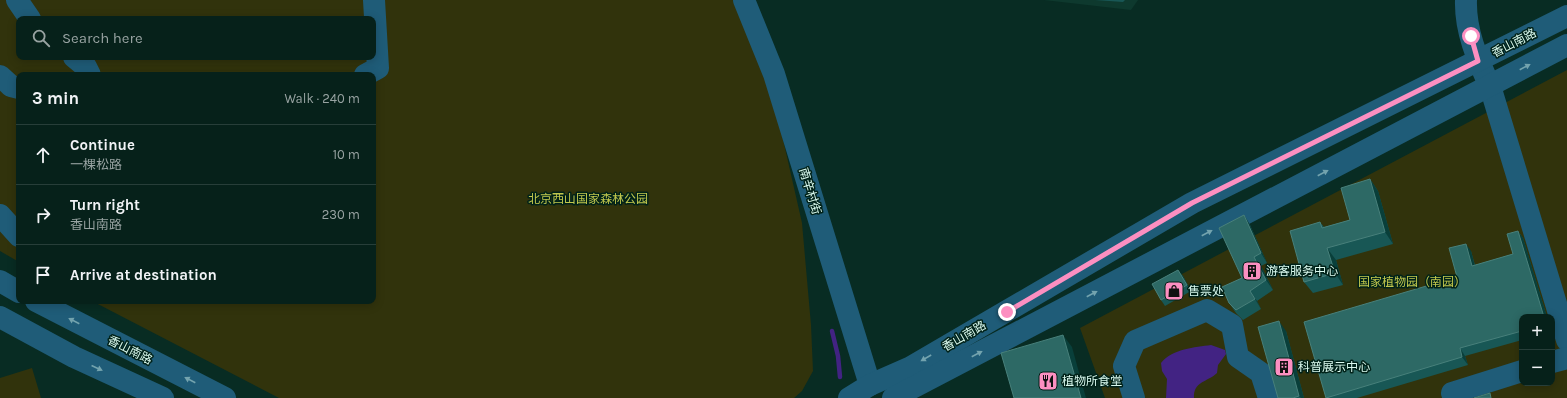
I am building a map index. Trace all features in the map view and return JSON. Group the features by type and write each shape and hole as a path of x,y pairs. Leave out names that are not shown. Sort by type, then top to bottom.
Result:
{"street":[{"path":"17,0 28,16"},
{"path":"374,0 375,16"},
{"name":"南辛村街","path":"744,0 774,74 870,385"},
{"path":"1466,0 1467,17 1478,61 1490,86 1567,340"},
{"name":"香山南路","path":"849,398 870,385 911,367 1192,203 1567,16"},
{"path":"371,72 378,68 376,34"},
{"name":"香山南路","path":"893,398 1567,45"},
{"path":"78,60 86,67 88,72"},
{"path":"0,76 11,86 16,87"},
{"path":"0,215 16,233"},
{"path":"0,281 16,290"},
{"name":"香山南路","path":"48,304 225,398"},
{"path":"1134,398 1124,366 1135,341 1207,310 1232,325 1238,357 1261,373 1268,398"},
{"path":"0,317 74,357 163,398"},
{"path":"1555,361 1567,358"},
{"path":"1452,393 1498,389 1519,374"}],"shaded area":[{"path":"1044,0 1138,0 1131,10"},
{"path":"1211,345 1225,350 1226,354 1218,365 1217,373 1198,385 1194,392 1194,398 1166,398 1167,379 1162,371 1161,363 1166,358 1177,352"}],"green space":[{"name":"北京西山国家森林公园","path":"0,0 733,0 747,28 777,113 802,223 811,325 813,371 802,391 794,398 279,398 98,304 376,304 376,72 16,72 16,260 0,251"},
{"name":"国家植物园（南园）","path":"1567,70 1567,398 1105,398 1080,328"},
{"path":"32,368 41,398 0,398 0,378"}],"building":[{"path":"1370,179 1385,232 1327,248 1335,273 1304,282 1290,231 1320,222 1322,228 1350,220 1341,188"},
{"name":"游客服务中心","path":"1244,215 1261,253 1254,257 1266,280 1250,291 1255,299 1236,310 1229,303 1222,287 1242,278 1219,228"},
{"path":"1518,231 1543,314 1519,314 1519,332 1460,348 1462,357 1326,398 1304,322 1457,277 1449,248 1466,244 1472,266 1513,254 1507,234"},
{"path":"1178,270 1187,285 1161,300 1152,284"},
{"name":"科普展示中心","path":"1279,321 1299,396 1293,398 1278,398 1258,327"},
{"name":"植物所食堂","path":"1063,335 1081,398 1014,398 1001,353"},
{"path":"1490,393 1491,398 1474,398"}],"waterway":[{"path":"832,331 838,356 840,377"}],"place":[{"name":"游客服务中心","path":"1252,271"},
{"name":"售票处","path":"1174,291"},
{"name":"科普展示中心","path":"1284,367"},
{"name":"植物所食堂","path":"1048,381"}],"route":[{"path":"1007,312 1192,203 1478,61 1471,36"}]}
